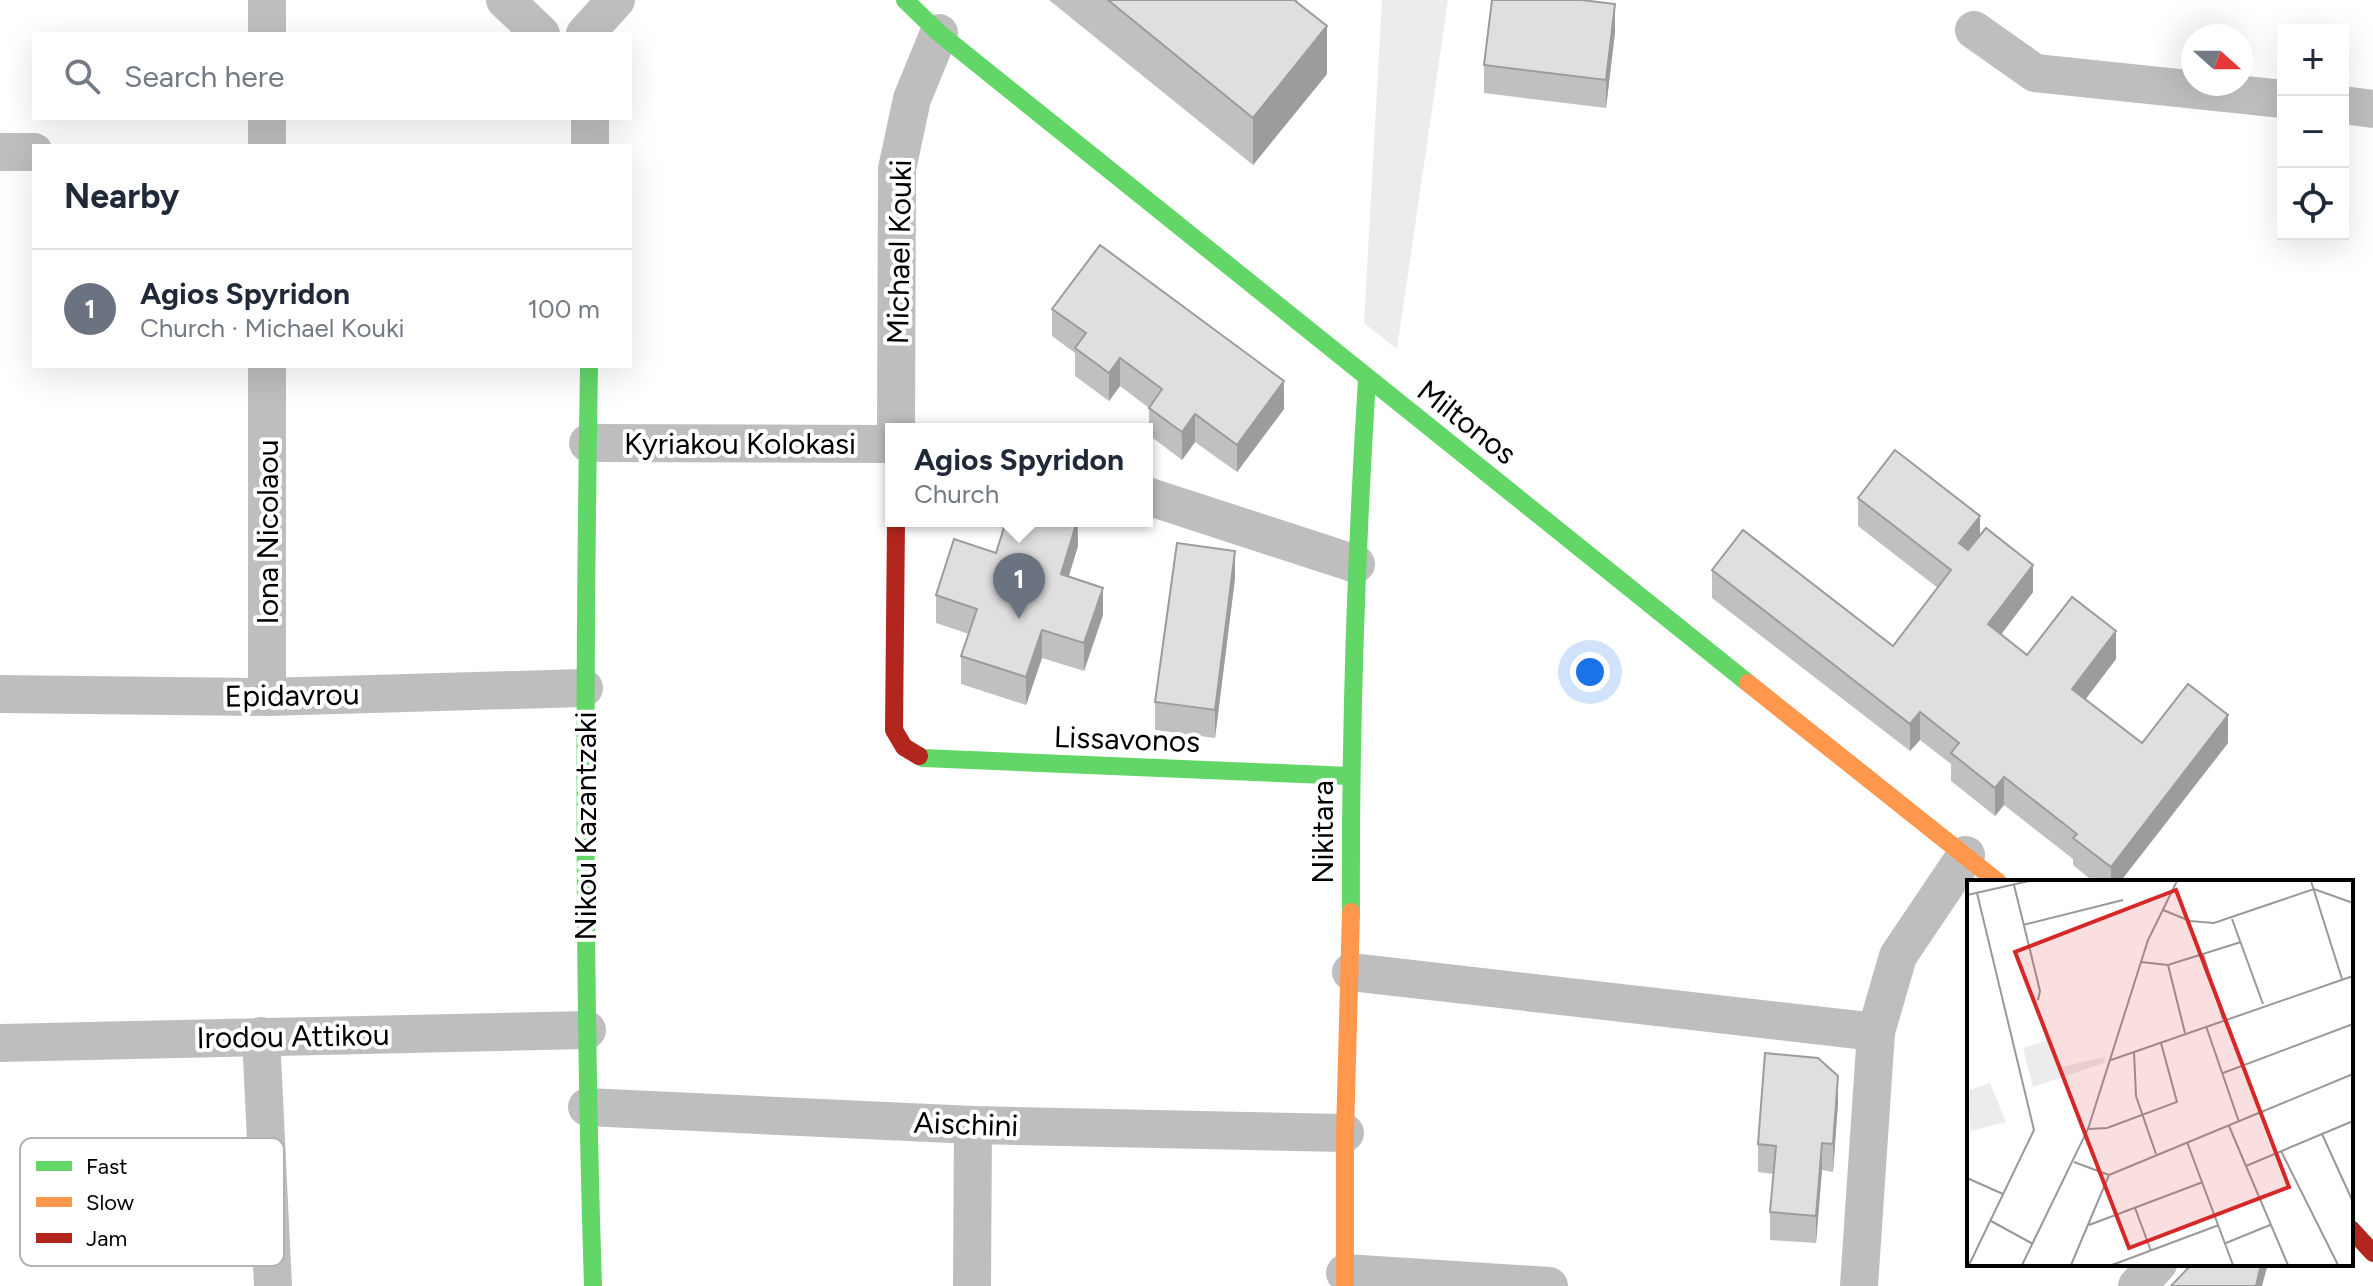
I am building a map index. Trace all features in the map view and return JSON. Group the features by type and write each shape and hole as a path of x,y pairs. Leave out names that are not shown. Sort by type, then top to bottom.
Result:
{"street":[{"path":"267,0 267,32"},
{"path":"505,0 539,32"},
{"path":"587,32 616,0"},
{"name":"Miltonos","path":"905,0 939,33 1367,379 1996,880"},
{"path":"1974,30 2035,73 2277,98"},
{"name":"Michael Kouki","path":"896,423 897,169 912,99 939,33"},
{"path":"2349,106 2373,109"},
{"path":"267,120 267,144"},
{"path":"590,120 590,144"},
{"path":"0,152 32,152"},
{"name":"Iona Nicolaou","path":"267,368 267,697"},
{"name":"Nikou Kazantzaki","path":"589,368 584,688 587,1107 593,1286"},
{"name":"Nikitara","path":"1345,1279 1345,1133 1351,972 1350,776 1356,564 1367,379"},
{"name":"Kyriakou Kolokasi","path":"588,443 885,444"},
{"path":"1153,498 1356,564"},
{"name":"Lissavonos","path":"896,527 894,730 904,747 923,758 1350,776"},
{"name":"Epidavrou","path":"0,694 267,697 584,688"},
{"path":"1859,1286 1876,1032 1898,956 1966,855"},
{"path":"1351,972 1876,1032"},
{"name":"Irodou Attikou","path":"0,1043 587,1030"},
{"path":"261,1036 266,1138"},
{"name":"Aischini","path":"587,1107 973,1125 1345,1133"},
{"path":"972,1286 973,1125"},
{"path":"2353,1231 2373,1253"},
{"path":"272,1266 273,1286"},
{"path":"2137,1286 2156,1266"},
{"path":"1345,1279 1549,1286"}],"shaded area":[{"path":"1382,0 1448,0 1397,349 1364,323"}],"building":[{"path":"1108,0 1294,0 1327,26 1253,118"},
{"path":"1492,0 1582,0 1615,4 1606,80 1484,65"},
{"path":"1100,245 1284,381 1237,445 1195,414 1182,432 1149,408 1162,389 1120,358 1109,373 1075,348 1086,333 1052,309"},
{"path":"1895,450 1980,516 1959,543 1968,550 1986,528 2033,565 1988,624 2027,655 2072,597 2116,631 2072,689 2142,743 2188,684 2228,715 2111,867 2073,838 2077,834 2004,777 1995,788 1951,753 1959,743 1920,712 1910,724 1712,570 1743,530 1893,646 1951,570 1858,498"},
{"path":"1004,527 1075,527 1061,574 1103,588 1084,643 1042,630 1026,677 961,656 977,609 936,595 954,539 996,553"},
{"path":"1177,543 1235,551 1215,710 1155,702"},
{"path":"1765,1053 1818,1058 1838,1076 1833,1144 1822,1143 1816,1216 1770,1212 1776,1146 1758,1144"},
{"path":"2190,1266 2261,1266 2256,1286 2171,1286"}],"traffic: fast":[{"path":"905,0 939,33 1748,683"},
{"path":"589,368 585,826 593,1286"},
{"path":"1351,912 1354,646 1367,379"},
{"path":"919,756 1350,776"}],"traffic: slow":[{"path":"1748,683 1995,880"},
{"path":"1345,1286 1345,1133 1351,912"}],"traffic: jam":[{"path":"896,527 894,730 904,747 919,756"},
{"path":"2353,1231 2373,1253"}],"place":[{"name":"Agios Spyridon","path":"1019,619"}]}
